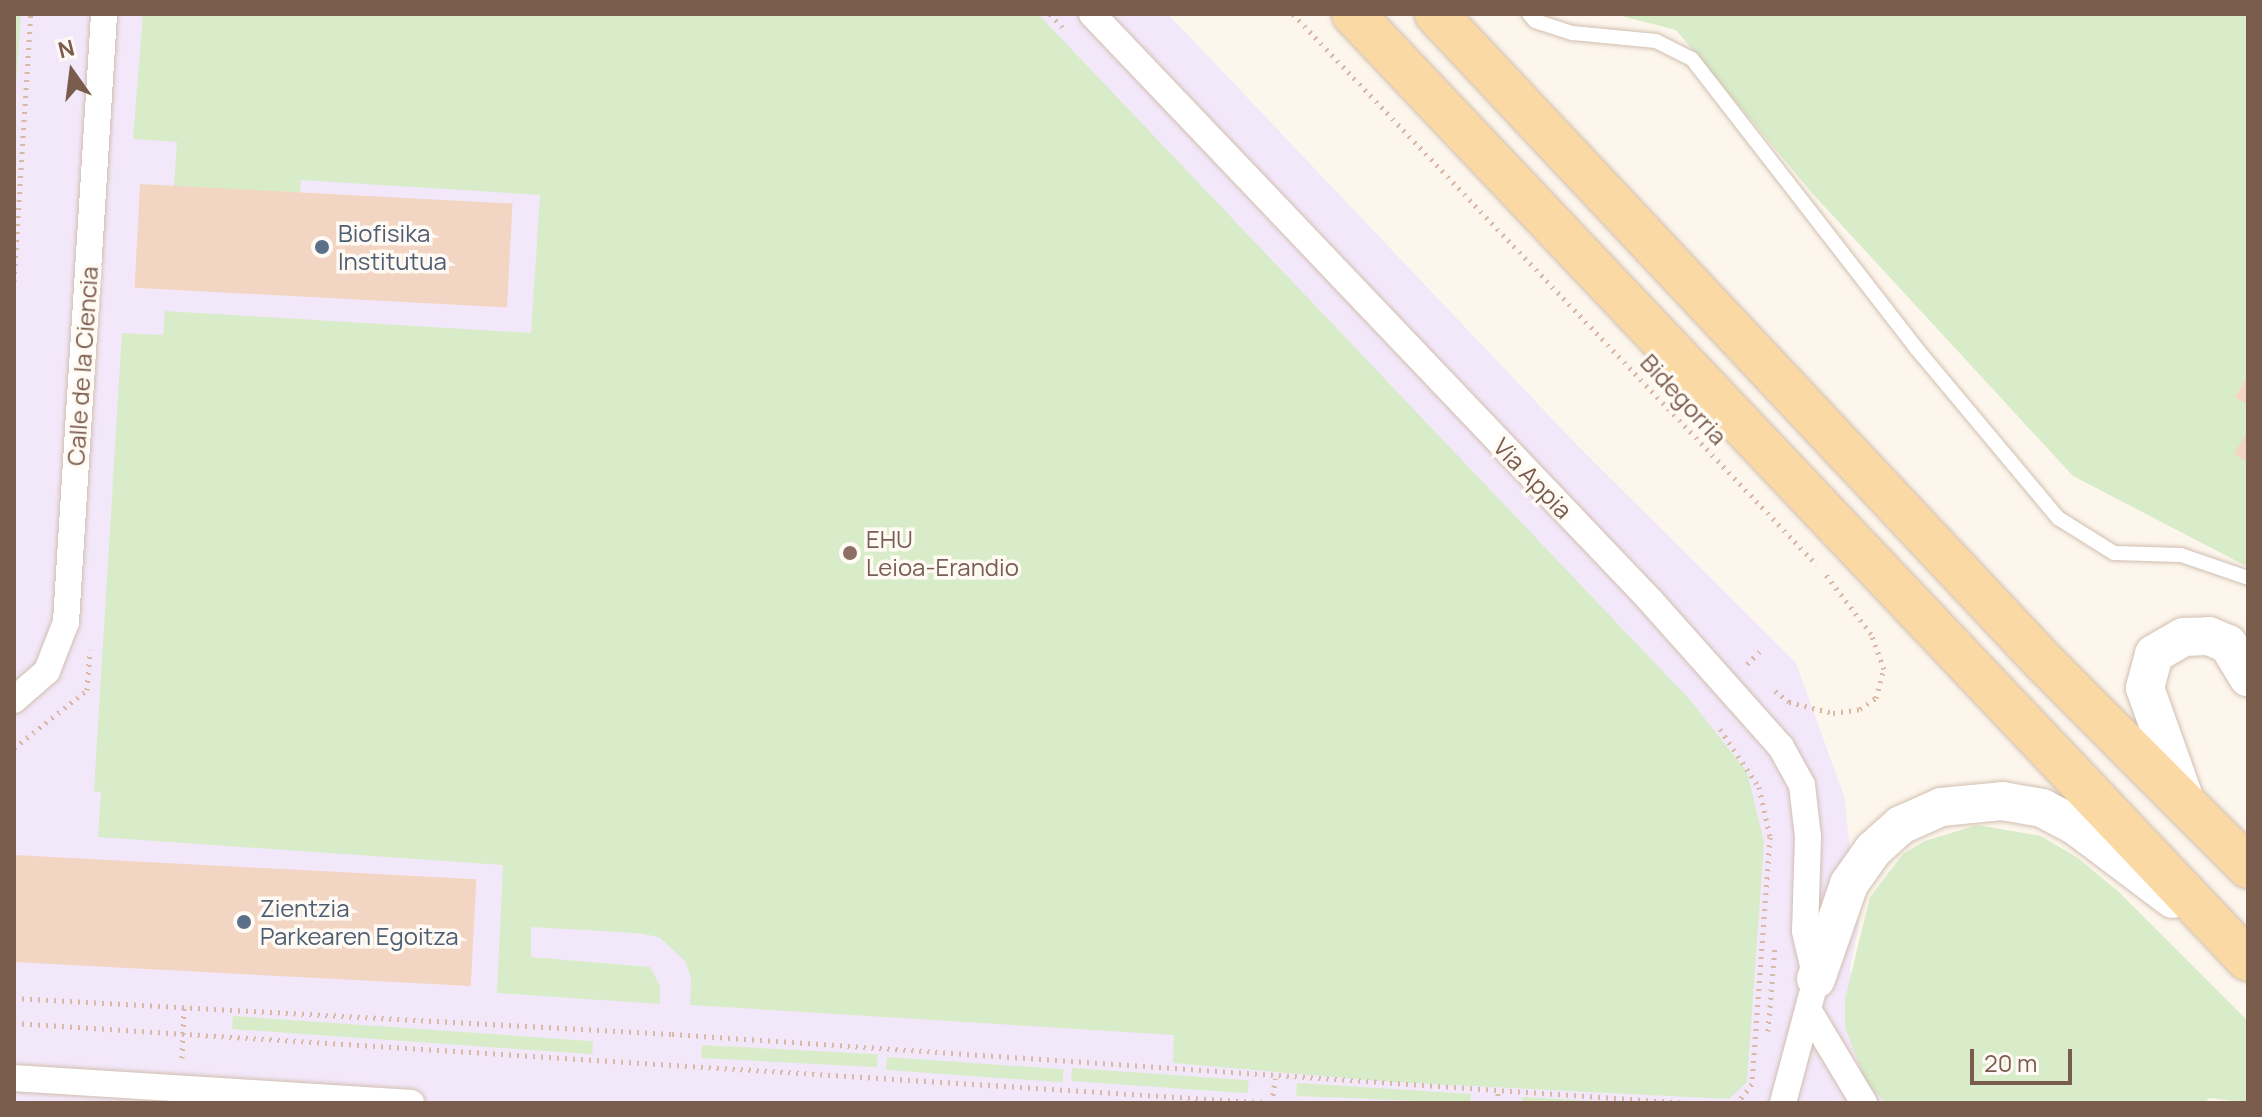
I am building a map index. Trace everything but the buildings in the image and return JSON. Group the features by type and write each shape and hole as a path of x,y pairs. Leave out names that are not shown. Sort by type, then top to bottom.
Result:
{"main road":[{"path":"1353,14 2243,954"},
{"path":"1436,14 2043,661 2248,867"},
{"path":"2187,806 2145,688 2154,654 2184,637 2209,636 2228,644 2248,677"},
{"path":"1813,996 1849,884 1873,850 1901,825 1941,807 2002,801 2042,808 2076,826 2243,954"}],"street":[{"name":"Calle de la Ciencia","path":"14,700 47,671 66,622 104,14"},
{"name":"Via Appia","path":"1092,14 1742,699 1781,747 1802,785 1808,837 1805,931 1813,996 1864,1103"},
{"path":"1783,1103 1794,1053 1813,996"},
{"path":"14,1078 105,1094 411,1103"}],"lane":[{"path":"1529,14 1573,33 1656,41 1692,59 1907,336 2058,518 2114,553 2181,555 2248,578"}],"path":[{"path":"14,281 31,14"},
{"path":"1050,14 1072,37"},
{"name":"Bidegorria","path":"1293,14 1826,575 1871,634 1884,669 1876,698 1860,709 1833,713 1789,702 1763,679 1742,699"},
{"path":"1713,719 1759,787 1770,837 1752,1084 1737,1103"},
{"path":"1767,1042 1776,932"},
{"path":"14,998 672,1034 1275,1078 1689,1103"},
{"path":"181,1071 184,1007"},
{"path":"14,1023 1272,1103 1275,1078"},
{"path":"1498,1093 1498,1103"}],"shaded area":[{"name":"EHU Leioa-Erandio","path":"14,14 1168,14 1575,443 1796,663 1844,796 1859,924 1850,968 1866,1083 1886,1103 14,1103"}],"green space":[{"path":"14,14 21,14 14,115"},
{"name":"EHU Leioa-Erandio","path":"143,14 1038,14 1691,701 1747,772 1764,842 1747,1082 1729,1099 1393,1082 1173,1063 1174,1035 690,1005 691,978 685,961 659,937 636,933 531,927 531,957 650,967 660,986 660,1004 497,993 503,865 98,837 101,792 94,791 122,333 163,335 165,311 531,333 540,195 301,180 300,193 174,186 177,142 133,139"},
{"path":"1614,14 2248,14 2248,567 2073,476 1812,193 1676,30"},
{"path":"1977,825 2041,836 2078,858 2120,893 2248,1021 2248,1103 2209,1098 2205,1103 1886,1103 1866,1083 1845,1027 1845,999 1870,897 1903,854 1925,841"},
{"path":"233,1016 593,1041 592,1054 232,1029"},
{"path":"702,1045 878,1054 877,1067 701,1058"},
{"path":"887,1057 1064,1069 1063,1082 886,1070"},
{"path":"1072,1068 1249,1080 1248,1093 1071,1081"},
{"path":"1297,1083 1471,1094 1470,1103 1296,1096"},
{"path":"1522,1097 1625,1103 1522,1103"}],"place":[{"name":"Biofisika Institutua","path":"322,247"},
{"name":"EHU Leioa-Erandio","path":"850,553"},
{"name":"Zientzia Parkearen Egoitza","path":"244,922"}]}
